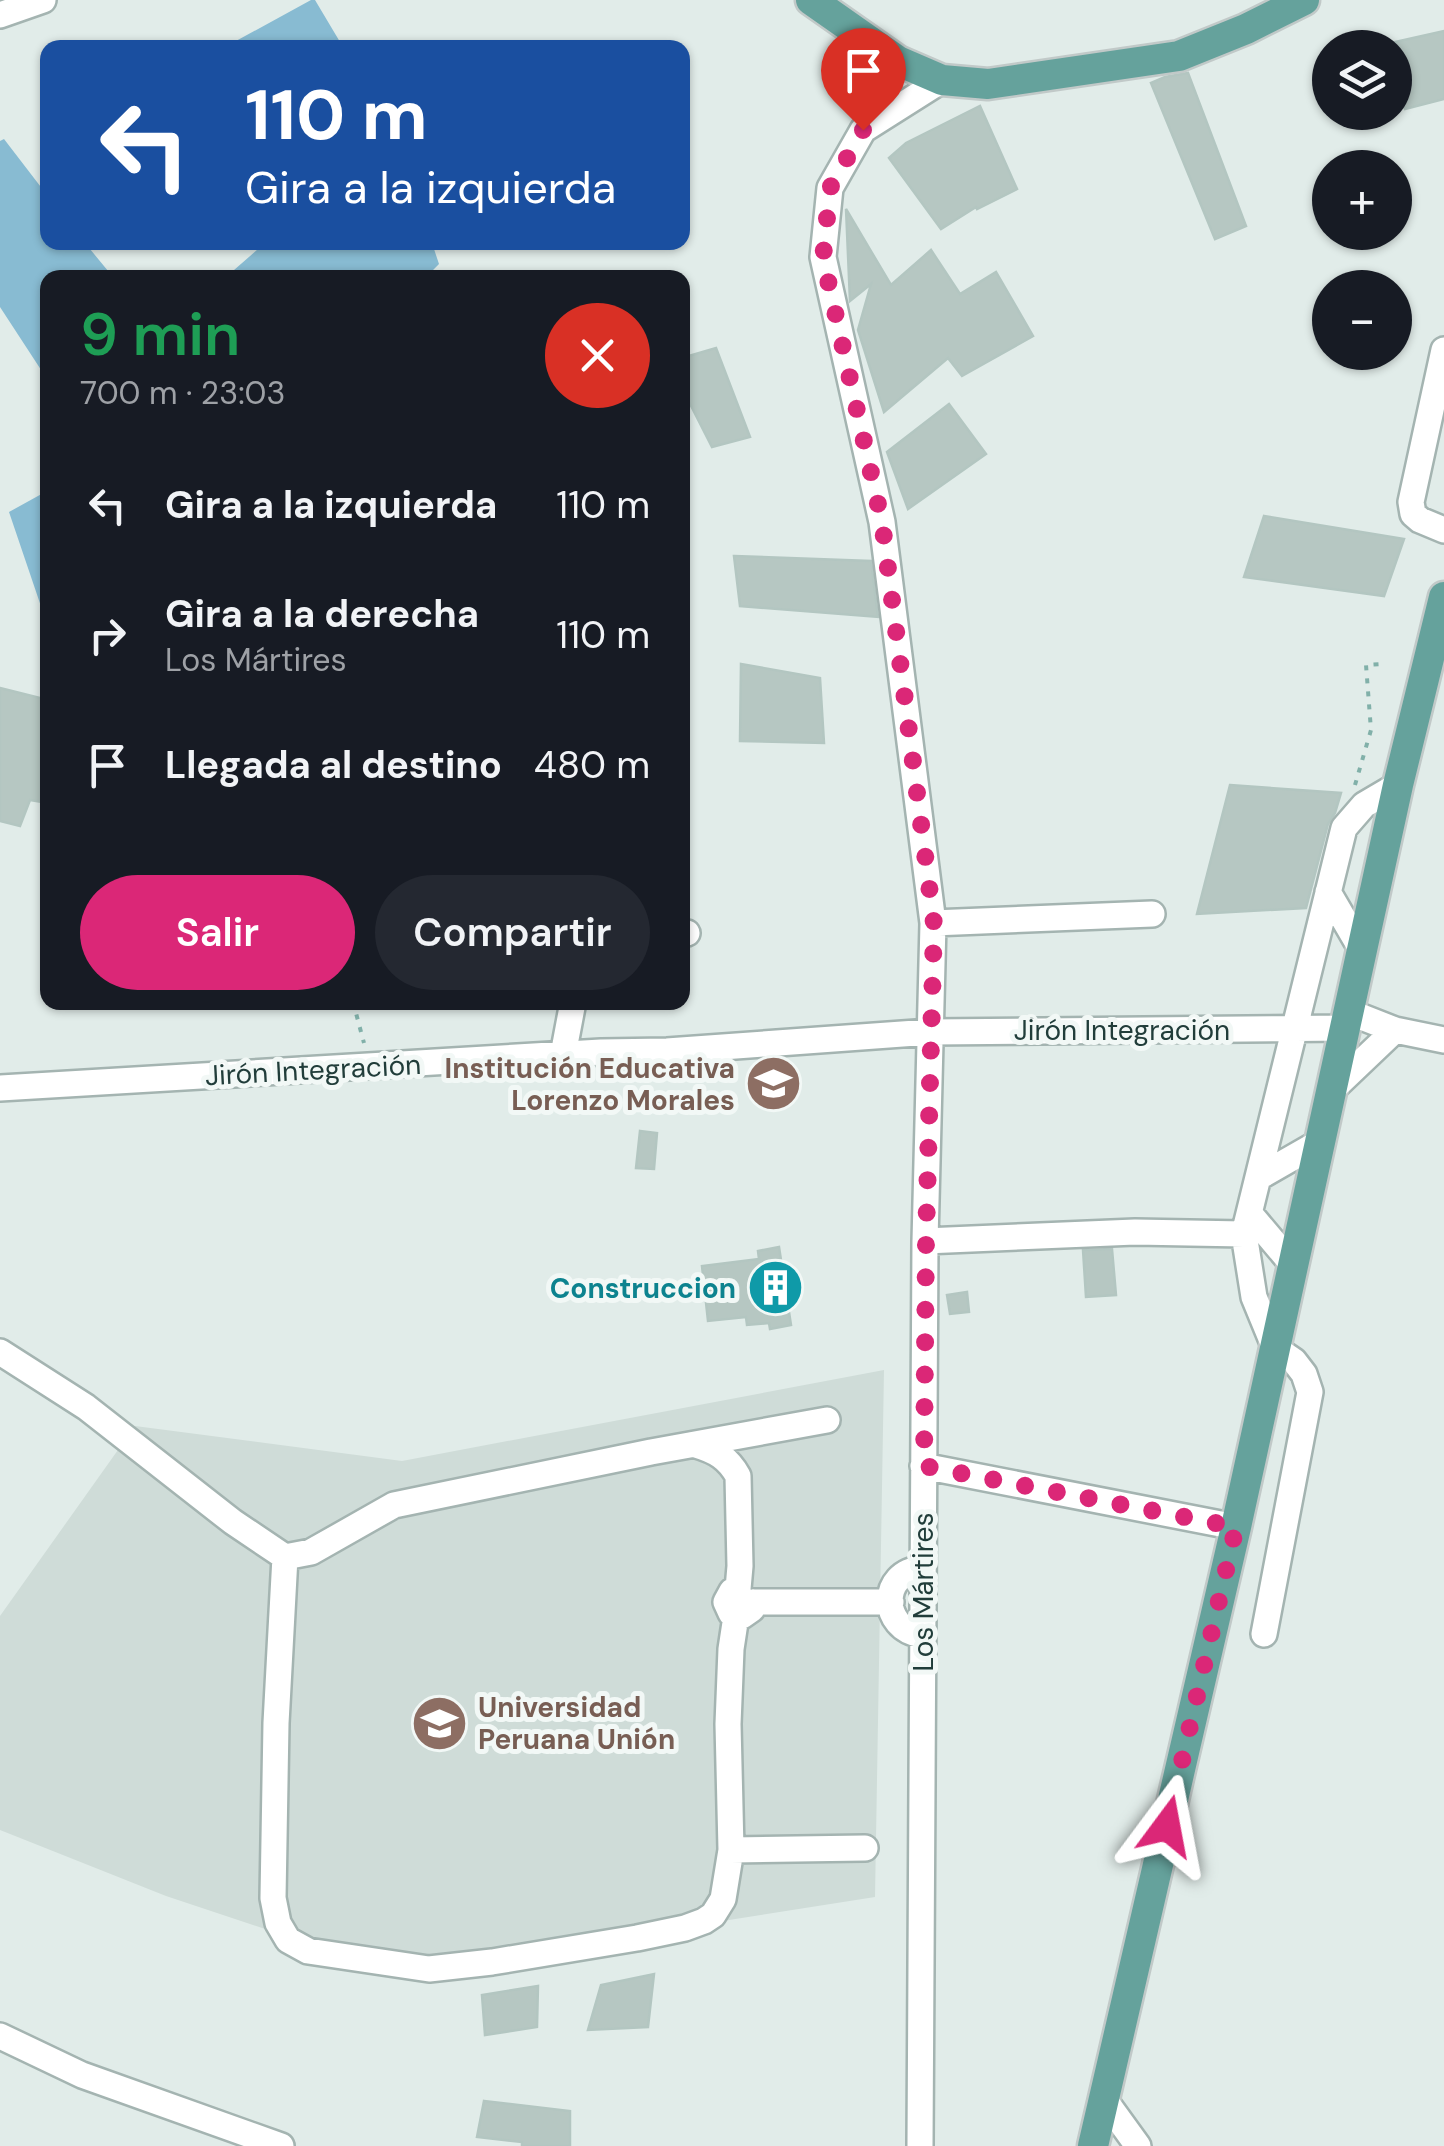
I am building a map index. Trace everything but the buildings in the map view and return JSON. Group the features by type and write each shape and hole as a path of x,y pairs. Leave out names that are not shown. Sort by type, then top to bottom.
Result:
{"main road":[{"path":"811,0 898,61 942,80 988,84 1179,56 1304,0"},
{"path":"1093,2146 1236,1527 1398,785 1444,597"}],"street":[{"path":"0,15 43,0"},
{"name":"Los Mártires","path":"920,2146 922,1570 934,924 882,522 823,258 830,188 863,130 942,80"},
{"path":"1444,350 1411,502 1413,514 1420,520 1444,530"},
{"path":"1264,1634 1310,1392 1294,1361 1274,1348 1254,1296 1247,1224 1344,828 1364,806 1398,785"},
{"path":"1328,892 1363,952"},
{"path":"934,924 1152,914"},
{"path":"563,1055 571,1010"},
{"path":"1347,1020 1444,1040"},
{"name":"Jirón Integración","path":"0,1088 930,1032 1294,1029 1347,1020"},
{"path":"1333,1089 1394,1030"},
{"path":"1258,1177 1320,1142"},
{"path":"926,1240 1247,1224 1293,1265"},
{"path":"0,1352 86,1407 284,1557 311,1552 394,1505 827,1420"},
{"path":"284,1557 273,1898 278,1923 288,1940 308,1951 430,1969 685,1928 704,1921 724,1899 731,1850 731,1649 742,1602 738,1476 722,1455 696,1445"},
{"path":"924,1466 1236,1527"},
{"path":"922,1570 901,1576 892,1590 891,1602 898,1625 922,1635"},
{"path":"742,1602 891,1602"},
{"path":"731,1850 864,1848"},
{"path":"0,2036 82,2075 281,2146"},
{"path":"1104,2100 1138,2145"}],"path":[{"path":"1344,828 1370,730 1366,665 1382,664"},
{"path":"355,1010 371,1067"}],"shaded area":[{"name":"Universidad Peruana Unión","path":"884,1370 875,1897 411,1970 307,1943 166,1896 0,1830 0,1616 135,1426 402,1461"}],"water":[{"path":"315,0 339,40 238,40"},
{"path":"4,139 40,186 40,250 91,250 107,270 40,270 40,368 0,307 0,141"},
{"path":"257,250 434,250 439,264 433,270 234,270"},
{"path":"40,495 40,603 9,512"}],"place":[{"name":"Institución Educativa Lorenzo Morales","path":"774,1084"},
{"name":"Construccion","path":"775,1288"},
{"name":"Universidad Peruana Unión","path":"439,1723"}],"route":[{"path":"863,130 830,188 823,258 882,522 934,924 924,1466 1236,1527 1167,1826"}]}
